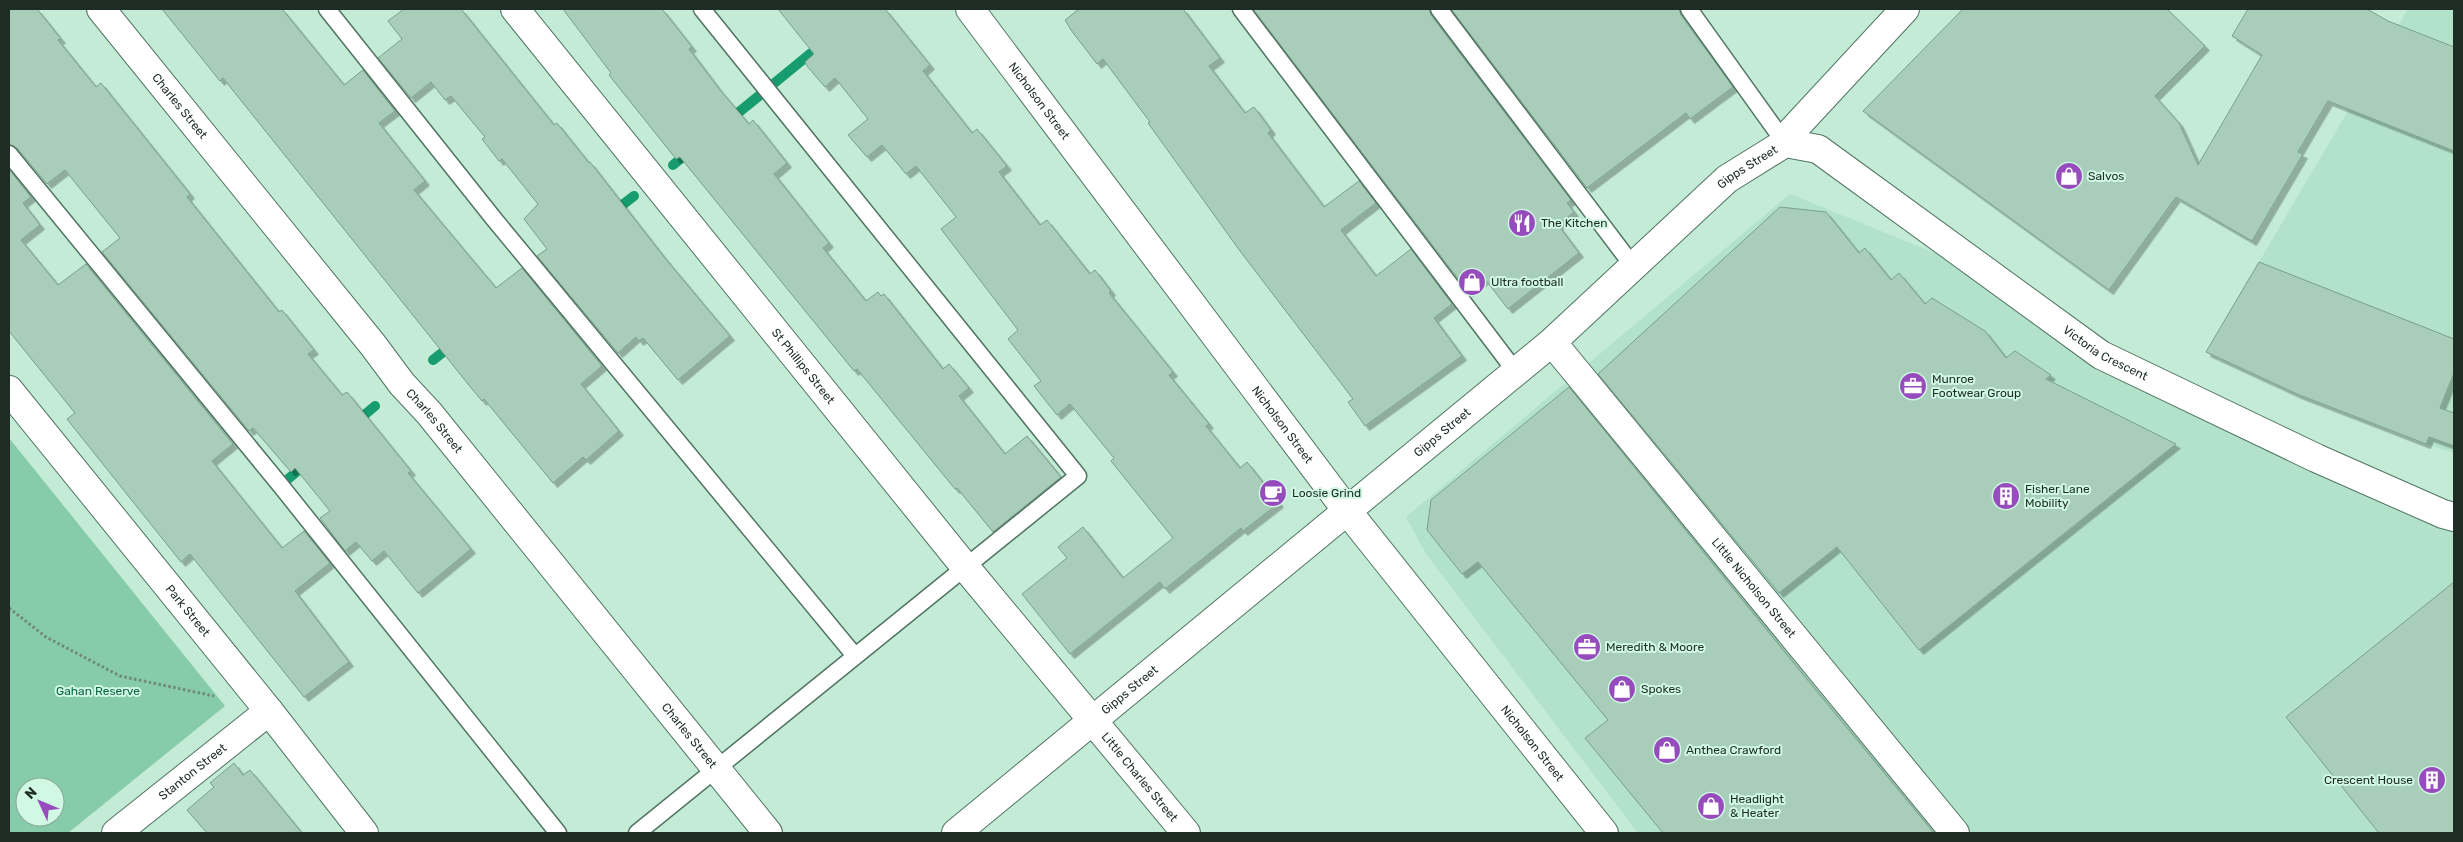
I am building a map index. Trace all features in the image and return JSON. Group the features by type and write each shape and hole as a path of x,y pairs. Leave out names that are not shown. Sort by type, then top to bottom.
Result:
{"street":[{"name":"Charles Street","path":"101,9 373,345 402,384 429,413 768,833"},
{"name":"St Phillips Street","path":"515,9 966,568 1094,721"},
{"name":"Nicholson Street","path":"970,9 1348,512 1604,833"},
{"name":"Gipps Street","path":"956,833 1552,342 1727,179 1785,143 1790,132 1905,9"},
{"name":"Victoria Crescent","path":"1785,143 1818,149 2101,355 2316,458 2443,514 2454,516"},
{"name":"Little Nicholson Street","path":"1552,342 1955,833"},
{"name":"Park Street","path":"9,390 269,712 364,833"},
{"name":"Stanton Street","path":"116,833 269,712"},
{"name":"Little Charles Street","path":"1094,721 1186,833"}],"lane":[{"path":"328,9 494,219 855,656"},
{"path":"637,833 1078,476 702,9"},
{"path":"1241,9 1516,372"},
{"path":"1439,9 1633,266"},
{"path":"1689,9 1785,143"},
{"path":"9,154 281,486 558,833"}],"path":[{"path":"9,608 46,637 120,676 218,696"}],"shaded area":[{"path":"2408,9 2454,9 2454,453 2297,394 2206,352"},
{"path":"1790,194 1989,275 2101,355 2454,517 2454,833 1638,833 1426,554 1406,517"}],"green space":[{"name":"Gahan Reserve","path":"9,438 225,706 68,833 9,833"}],"building":[{"path":"9,9 37,9 61,39 58,40 96,87 101,83 190,194 187,197 279,312 282,310 314,350 308,354 342,395 347,392 411,471 408,473 471,549 418,593 384,551 372,561 356,542 345,551 320,518 330,511 295,468 291,472 253,428 249,431 102,252 120,238 65,170 47,184 17,148 9,144"},
{"path":"162,9 282,9 344,85 363,70 395,111 379,123 425,181 414,190 496,288 522,268 602,366 581,384 619,431 586,460 583,457 553,483 484,399 482,401 468,384 223,78 220,81"},
{"path":"404,9 461,9 554,125 557,123 590,162 664,257 730,336 678,380 643,338 639,341 636,337 618,353 537,256 547,249 524,219 538,204 502,159 499,161 482,139 485,137 451,96 445,100 431,82 411,98 378,58 402,39 388,21"},
{"path":"563,9 662,9 692,47 689,49 720,90 749,124 753,120 787,163 774,174 829,243 823,248 866,301 878,292 881,296 884,294 943,369 949,364 969,388 959,396 1005,454 1027,436 1061,477 993,532 957,488 955,489 857,369 854,371 680,157 676,159 609,75 611,73"},
{"path":"778,9 885,9 930,65 923,71 972,133 977,129 1007,166 999,172 1040,225 1047,220 1090,274 1095,270 1111,291 1109,293 1173,372 1169,375 1209,424 1206,426 1240,468 1247,462 1279,503 1243,531 1241,528 1165,589 1160,582 1070,654 1022,594 1067,558 1058,547 1083,527 1123,578 1173,538 1111,461 1114,458 1070,404 1057,415 1034,386 1041,381 1008,339 1018,330 941,229 956,217 916,166 906,174 882,145 867,157 848,135 868,119 835,78 825,87 807,66 805,62 814,54"},
{"path":"1079,9 1183,9 1220,58 1209,66 1245,113 1254,107 1271,130 1268,133 1324,207 1359,181 1376,203 1341,230 1376,276 1411,249 1452,304 1434,318 1462,356 1365,426 1348,402 1353,399 1240,251 1148,123 1150,122 1103,59 1097,64 1071,30 1065,20"},
{"path":"1253,9 1429,9 1431,15 1571,200 1567,203 1574,212 1558,225 1579,253 1508,309 1485,279 1468,292"},
{"path":"1451,9 1679,9 1681,15 1733,87 1690,119 1686,113 1587,188"},
{"path":"1963,9 2167,9 2205,46 2155,96 2179,123 2198,165 2262,55 2232,36 2248,9 2367,9 2388,21 2454,47 2454,151 2328,101 2298,152 2303,154 2252,241 2176,197 2109,290 1863,111"},
{"path":"9,169 31,197 23,203 40,225 21,240 58,285 86,264 233,444 212,461 282,548 304,531 330,563 295,591 349,662 304,697 190,554 181,562 67,419 75,413 9,331"},
{"path":"1780,207 1826,212 1859,253 1865,248 1891,280 1899,273 1925,304 1932,298 1985,331 2006,358 2015,351 2051,375 2046,379 2176,444 1919,650 1837,547 1779,593 1598,374"},
{"path":"2259,262 2454,339 2454,373 2440,408 2454,413 2454,446 2429,437 2426,444 2297,394 2206,352"},
{"path":"1569,387 1934,833 1663,833 1585,738 1608,720 1478,562 1462,574 1427,530 1431,500"},
{"path":"2454,582 2454,833 2379,833 2286,717"},
{"path":"234,763 243,775 250,770 302,833 207,833 187,810 214,787 210,783"}],"waterway":[{"path":"772,85 822,44"},
{"path":"728,121 760,95"},
{"path":"673,165 691,150"},
{"path":"613,212 634,196"},
{"path":"433,360 452,345"},
{"path":"356,422 375,406"},
{"path":"288,479 306,464"}],"place":[{"name":"Salvos","path":"2069,176"},
{"name":"The Kitchen","path":"1522,223"},
{"name":"Ultra football","path":"1472,282"},
{"name":"Munroe Footwear Group","path":"1913,386"},
{"name":"Loosie Grind","path":"1273,493"},
{"name":"Fisher Lane Mobility","path":"2006,496"},
{"name":"Meredith & Moore","path":"1587,647"},
{"name":"Spokes","path":"1622,689"},
{"name":"Anthea Crawford","path":"1667,750"},
{"name":"Crescent House","path":"2432,780"},
{"name":"Headlight & Heater","path":"1711,806"}]}
